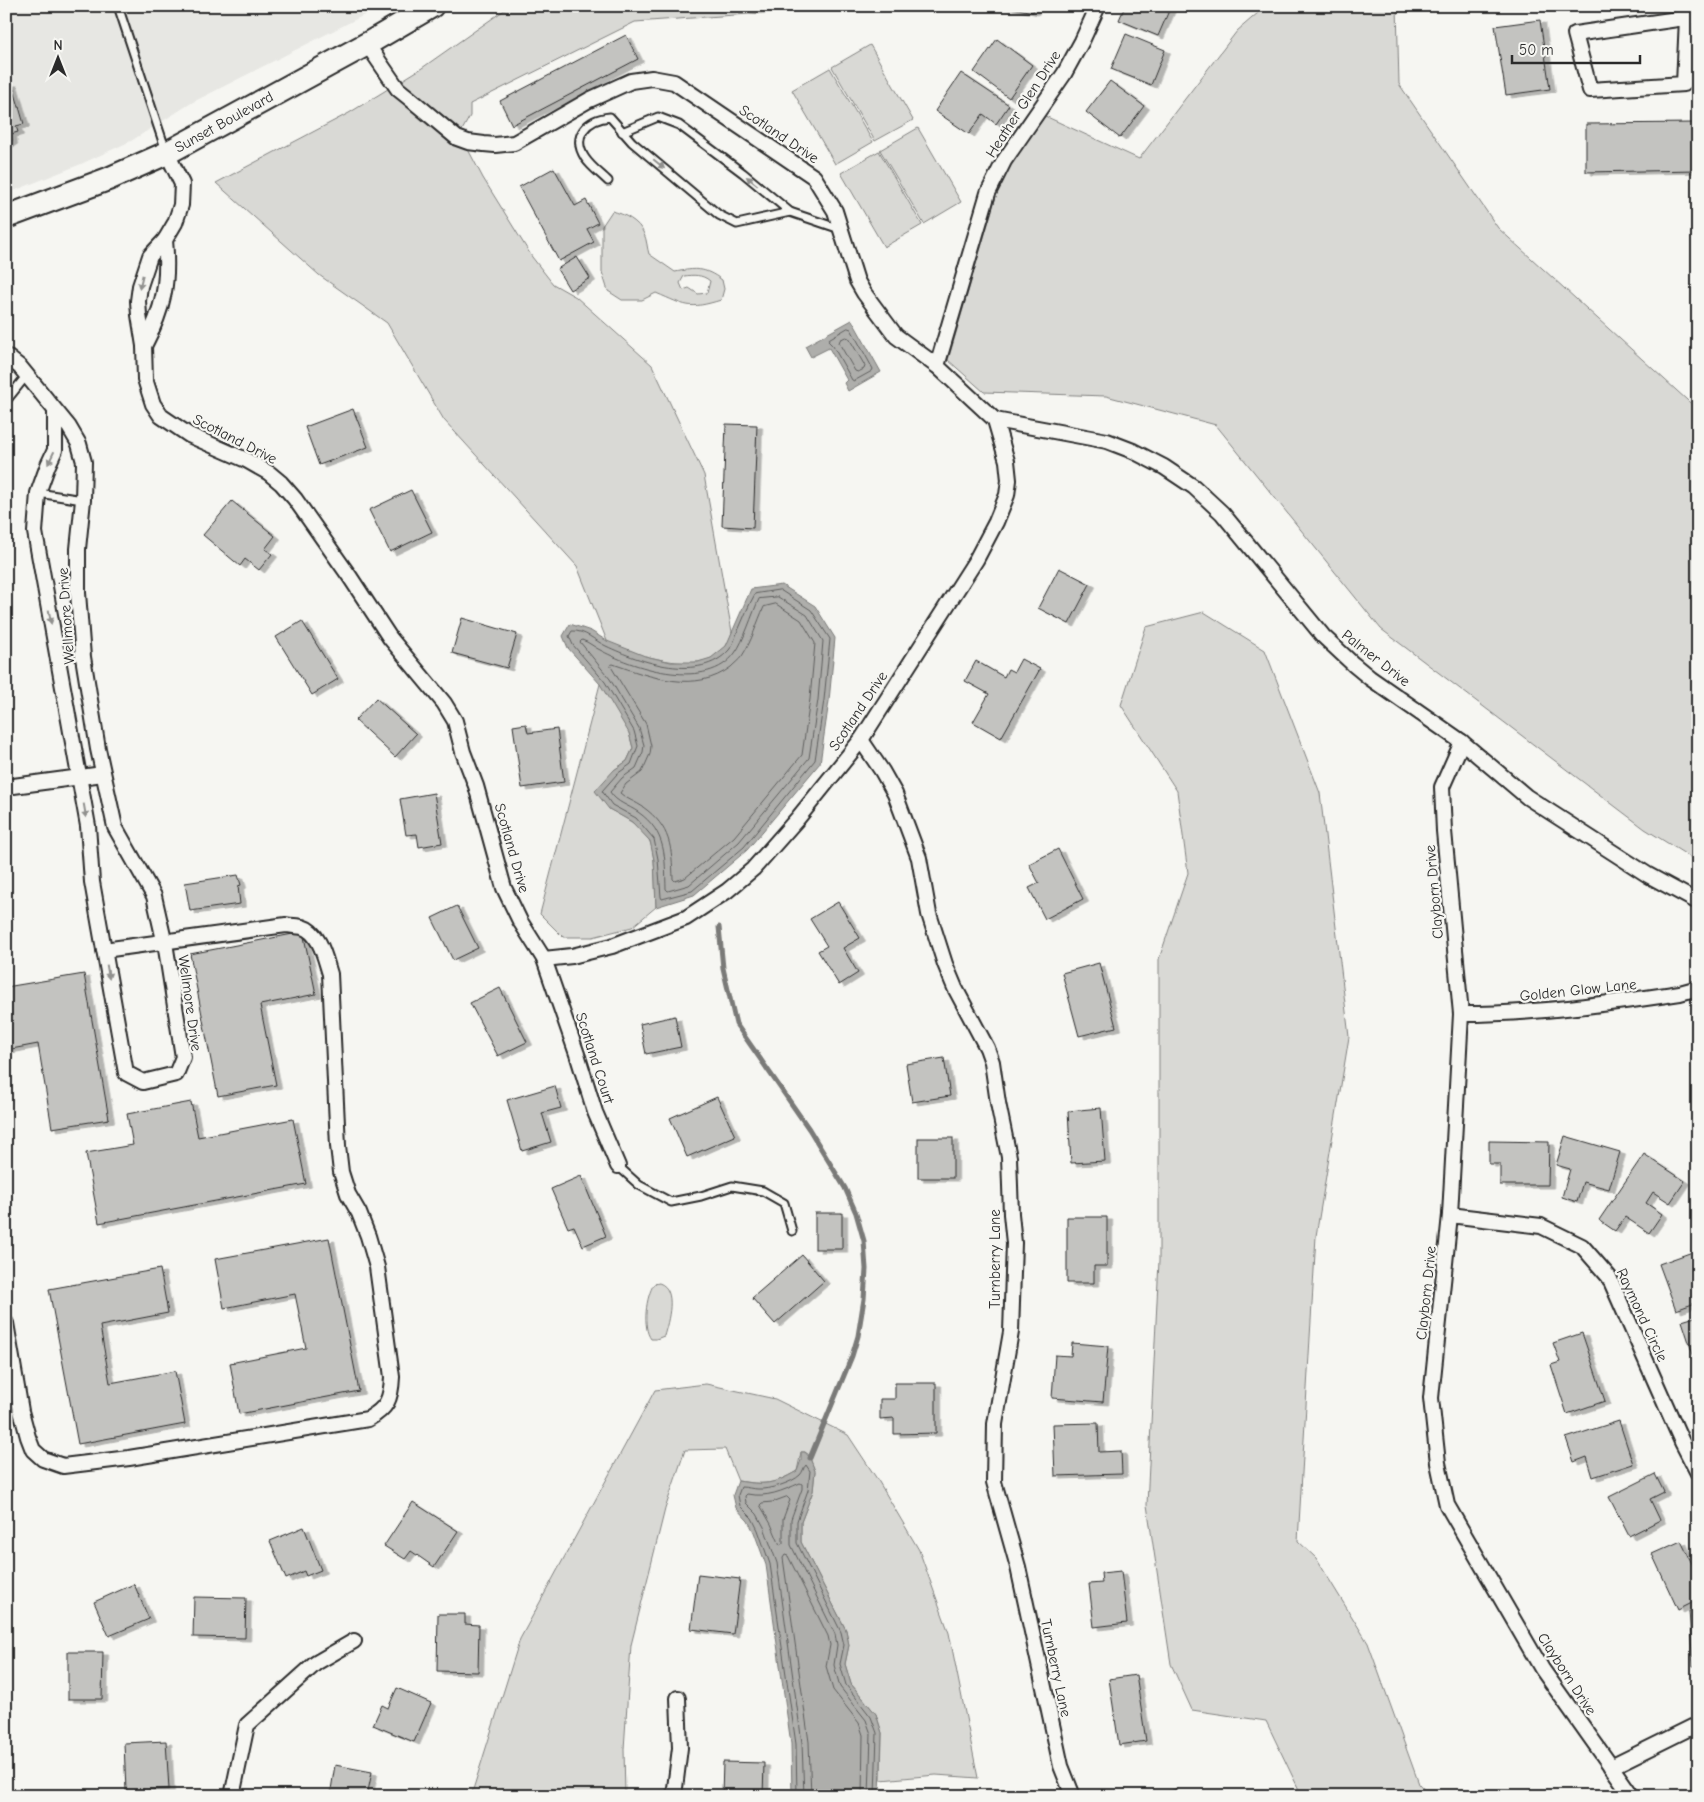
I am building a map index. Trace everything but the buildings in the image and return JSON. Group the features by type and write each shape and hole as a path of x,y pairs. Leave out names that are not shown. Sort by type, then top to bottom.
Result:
{"main road":[{"name":"Sunset Boulevard","path":"6,217 108,179 167,153 367,44 432,6"}],"street":[{"name":"Heather Glen Drive","path":"937,366 988,193 1004,161 1064,74 1098,6"},
{"path":"1692,17 1684,84 1590,90 1575,34 1692,17"},
{"name":"Scotland Drive","path":"167,153 182,184 181,205 175,222 164,240 150,256 140,286 139,315 144,346 145,379 153,404 161,416 189,435 246,460 269,473 281,483 295,499 350,577 390,638 444,703 455,721 462,752 486,816 496,863 504,888 520,921 544,959 572,956 612,946 686,918 728,891 753,870 798,818 860,740 976,560 996,522 1007,495 1009,480 1007,461 995,420 937,366 896,336 857,281 835,212 814,177 674,82 652,78 631,81 589,100 514,143 484,144 468,142 457,138 398,89 367,44"},
{"name":"Scotland Drive","path":"144,346 153,329 163,298 167,267 164,240"},
{"name":"Wellmore Drive","path":"6,356 28,376 69,427 79,444 84,462 83,500 78,548 78,593 84,657 98,749 115,827 154,896 165,943 183,1057 176,1074 143,1082 126,1074 92,882 88,826 36,532 38,493 55,450 55,410"},
{"name":"Palmer Drive","path":"995,420 1107,441 1164,466 1222,512 1317,629 1338,651 1370,678 1462,742 1535,802 1648,875 1698,902"},
{"name":"Turnberry Lane","path":"860,740 882,771 895,794 919,858 929,914 945,964 955,988 987,1048 992,1062 1009,1157 1014,1244 1011,1332 994,1424 994,1482 1018,1567 1062,1766 1073,1796"},
{"name":"Clayborn Drive","path":"1462,742 1442,788 1444,831 1461,1014 1450,1215 1431,1398 1438,1463 1447,1505 1542,1669 1632,1796"},
{"path":"6,788 103,774"},
{"path":"6,1323 21,1411 33,1450 43,1459 63,1466 129,1458 368,1419 381,1412 388,1402 392,1377 377,1267 368,1236 348,1194 341,1172 338,1146 330,974 321,948 310,932 303,927 286,925 104,950"},
{"name":"Scotland Court","path":"544,959 570,1031 595,1112 618,1166"},
{"name":"Golden Glow Lane","path":"1461,1014 1504,1014 1566,1009 1680,994 1698,988"},
{"name":"Raymond Circle","path":"1450,1215 1541,1226 1582,1246 1609,1277 1682,1442 1698,1473"},
{"path":"232,1796 248,1725 316,1663 354,1641"},
{"path":"674,1796 680,1748 678,1698"},
{"path":"1611,1767 1698,1724"}],"lane":[{"path":"118,6 167,153"},
{"path":"608,181 584,156 580,141 582,131 589,123 601,118 610,117 632,142 719,215 737,224 790,212"},
{"path":"622,132 658,117 679,125 743,173 790,212 841,230"},
{"path":"6,401 28,376"},
{"path":"38,493 83,500"},
{"path":"618,1166 639,1185 670,1202 701,1196 732,1186 763,1191 784,1203 792,1231"}],"shaded area":[{"path":"6,6 382,6 193,102 131,141 81,164 6,194"},
{"path":"510,6 864,6 635,22 470,104 470,116 460,134 483,178 532,257 553,284 576,297 652,365 704,475 732,632 726,646 718,654 699,662 677,662 645,656 629,733 633,748 627,761 614,770 609,809 626,818 649,840 654,862 656,907 632,927 593,937 563,937 540,914 600,684 607,641 577,566 444,420 387,323 319,275 216,183 349,113 422,68"},
{"path":"1266,6 1397,6 1399,84 1498,228 1698,410 1698,862 1645,829 1381,629 1216,425 1106,396 984,392 948,360 997,193 1012,163 1045,116 1139,159 1237,31"},
{"path":"870,45 913,120 875,141 832,67"},
{"path":"830,68 873,142 835,164 792,90"},
{"path":"918,128 961,202 924,224 880,150"},
{"path":"879,151 922,225 884,247 841,173"},
{"path":"612,211 631,219 642,229 649,254 675,272 700,270 722,280 724,289 721,300 694,306 681,304 656,293 642,300 622,300 608,291 602,272 602,226","holes":["684,276 701,276 710,281 707,293 698,294 689,288 683,290 680,283"]},
{"path":"1204,612 1265,650 1320,793 1349,1037 1316,1236 1298,1541 1316,1558 1368,1643 1419,1784 1430,1796 1302,1796 1266,1721 1192,1710 1171,1664 1147,1505 1159,1261 1159,959 1188,873 1177,791 1121,705 1146,627"},
{"path":"659,1283 665,1286 668,1292 670,1299 669,1315 664,1336 651,1339 648,1334 646,1319 647,1304 651,1289 654,1284"},
{"path":"706,1384 775,1399 848,1435 879,1482 919,1550 949,1633 978,1778 936,1775 881,1780 882,1733 876,1714 851,1684 845,1664 849,1645 846,1630 801,1542 801,1522 813,1491 815,1471 808,1454 801,1452 797,1471 789,1476 768,1483 755,1483 738,1481 725,1449 685,1450 665,1509 631,1645 624,1749 625,1796 471,1796 520,1639 655,1390"}],"water":[{"path":"852,320 881,372 848,391 844,383 847,380 829,348 811,357 805,346"},
{"path":"782,585 815,606 835,638 829,701 820,763 747,850 694,895 656,907 654,860 650,841 632,822 609,809 595,791 614,770 627,761 633,748 629,733 600,684 568,648 563,636 570,624 591,631 607,641 645,656 671,662 698,662 711,658 726,646 751,589"},
{"path":"801,1452 805,1452 810,1458 815,1471 813,1491 801,1522 801,1542 846,1630 849,1645 845,1664 851,1684 876,1714 882,1733 880,1796 792,1796 791,1744 766,1565 754,1532 748,1521 736,1508 733,1495 738,1481 768,1483 797,1471 801,1460"}],"waterway":[{"path":"719,927 723,968 736,1024 809,1129 845,1188 856,1213 864,1241 866,1269 864,1299 858,1336 852,1356 810,1458"}]}
